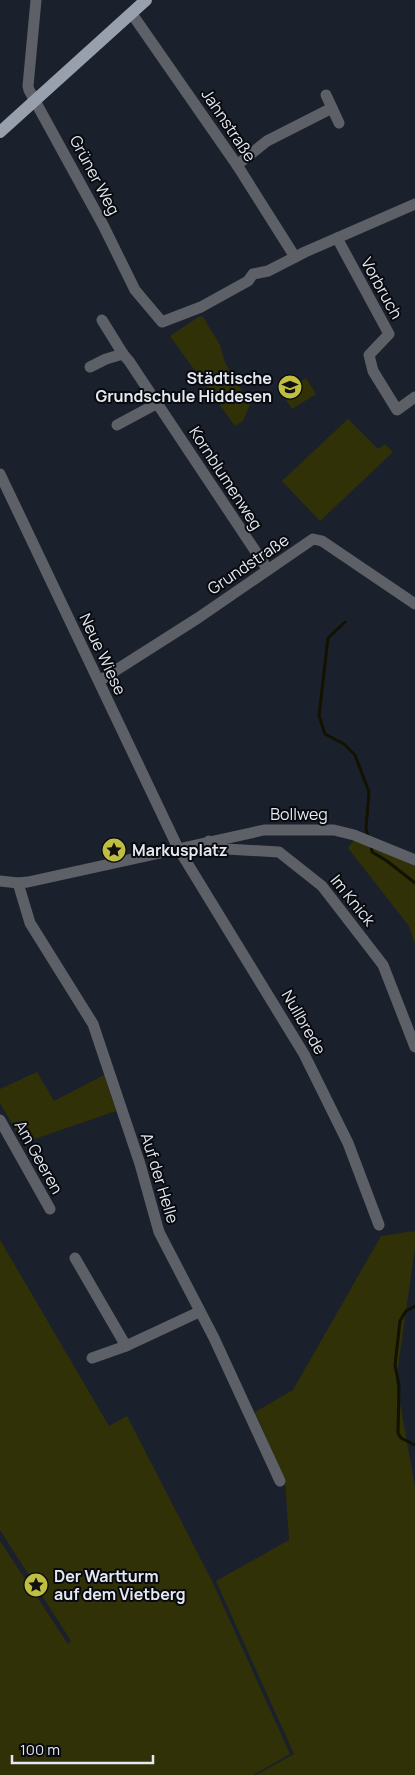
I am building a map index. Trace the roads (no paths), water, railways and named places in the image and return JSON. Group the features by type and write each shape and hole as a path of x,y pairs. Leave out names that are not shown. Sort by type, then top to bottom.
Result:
{"main road":[{"path":"0,132 146,0"}],"street":[{"name":"Grüner Weg","path":"36,0 28,86 135,290 162,322 194,310 248,281 253,274 268,271 295,257"},
{"name":"Jahnstraße","path":"132,14 237,165 295,257"},
{"path":"326,95 339,123"},
{"path":"237,165 268,141 332,108"},
{"path":"295,257 415,204"},
{"name":"Vorbruch","path":"337,238 389,334 369,355 373,371 397,410 415,397"},
{"name":"Kornblumenweg","path":"102,320 268,570"},
{"path":"90,367 106,359 123,354"},
{"path":"117,425 158,403"},
{"name":"Neue Wiese","path":"0,474 178,848"},
{"name":"Grundstraße","path":"99,681 198,618 313,539 322,541 415,604"},
{"name":"Bollweg","path":"18,883 264,830 328,830 354,835 415,860"},
{"name":"Im Knick","path":"209,841 212,846 226,849 279,852 322,886 383,965 415,1048"},
{"name":"Nullbrede","path":"178,848 304,1054 348,1143 379,1224"},
{"path":"0,880 18,883"},
{"name":"Auf der Helle","path":"18,883 30,923 93,1024 140,1164 160,1232 199,1312 214,1338 280,1481"},
{"name":"Am Geeren","path":"0,1120 50,1209"},
{"path":"75,1258 126,1346"},
{"path":"92,1358 126,1346 199,1312"}],"waterway":[{"path":"345,622 328,638 319,716 325,734 344,744 355,755 369,792 366,828 368,837"},
{"path":"371,845 372,852 415,883"},
{"path":"415,1306 406,1311 400,1321 395,1365 399,1385 398,1433 401,1438 415,1445"}],"place":[{"name":"Städtische Grundschule Hiddesen","path":"290,387"},
{"name":"Markusplatz","path":"114,850"},
{"name":"Der Wartturm auf dem Vietberg","path":"36,1585"}]}
